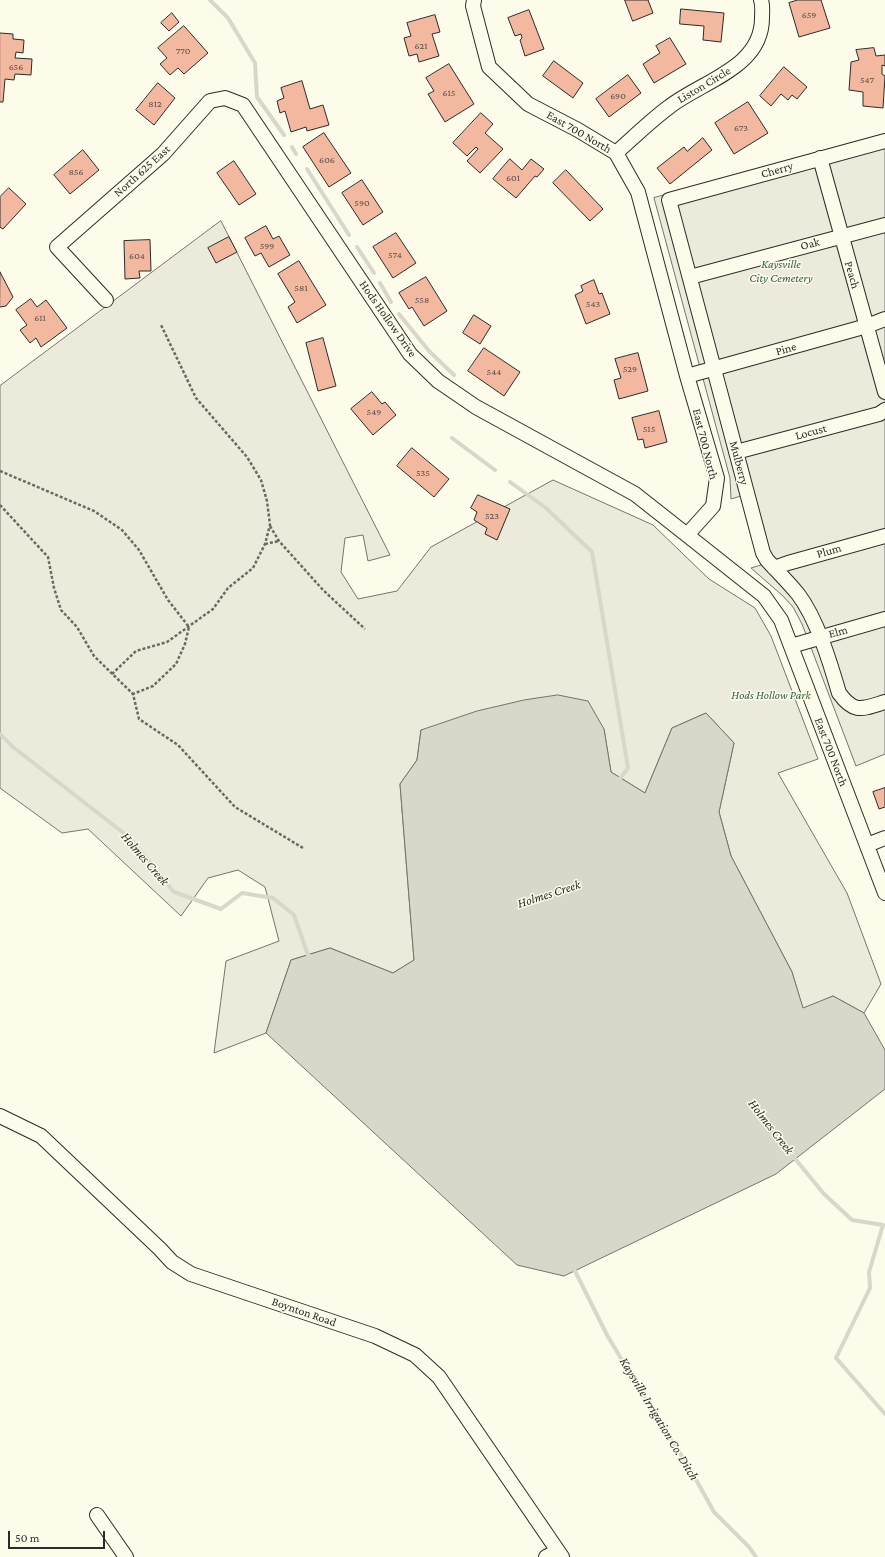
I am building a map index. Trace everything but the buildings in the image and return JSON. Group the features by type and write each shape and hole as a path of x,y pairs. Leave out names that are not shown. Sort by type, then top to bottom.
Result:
{"street":[{"name":"Liston Circle","path":"616,153 670,106 735,67 753,49 762,30 761,0"},
{"name":"East 700 North","path":"473,3 489,67 528,104 578,130 616,153 638,192 687,376 717,478 713,506 687,535 764,596 781,620 885,893"},
{"name":"North 625 East","path":"106,300 57,247 163,154 210,101 225,98"},
{"name":"Hods Hollow Drive","path":"225,98 242,105 410,354 438,381 476,407 516,430 635,494 687,535"},
{"name":"Cherry","path":"669,200 885,141"},
{"name":"Peach","path":"820,158 885,392"},
{"name":"Mulberry","path":"669,200 713,370 763,553 767,560 798,594 820,637 839,693 850,706 858,708 885,702"},
{"name":"Oak","path":"690,277 885,225"},
{"name":"Pine","path":"687,376 713,370 866,326 885,319"},
{"name":"Locust","path":"736,452 879,414 885,410"},
{"name":"Plum","path":"774,568 885,536"},
{"name":"Elm","path":"791,646 885,619"},
{"path":"867,845 885,838"},
{"name":"Boynton Road","path":"0,1116 41,1136 172,1262 191,1274 375,1336 415,1355 439,1377 560,1554"},
{"path":"97,1514 126,1557"},
{"path":"546,1557 560,1554"}],"path":[{"path":"112,674 136,651 167,642 213,609 228,588 252,568 265,544 270,525 267,501 261,480 247,457 196,398 161,325"},
{"path":"0,471 94,511 122,530 139,550 168,600 189,627"},
{"path":"0,505 48,557 54,588 61,610 77,627 94,656 133,694 139,719 178,744 235,807 303,848"},
{"path":"270,525 279,541 322,590 365,629"},
{"path":"265,544 279,541"},
{"path":"133,694 153,686 176,664 185,644 189,627"}],"green space":[{"name":"Kaysville City Cemetery","path":"885,134 885,754 856,766 802,624 793,607 783,596 751,568 761,565 741,496 731,499 730,478 654,198"},
{"name":"Hods Hollow Park","path":"221,221 390,555 368,561 363,535 345,538 341,572 358,599 397,591 431,547 553,480 653,525 709,579 755,608 771,636 818,759 778,773 847,893 881,984 864,1013 833,996 803,1009 792,972 731,856 719,812 734,743 706,713 672,728 645,793 611,772 604,729 421,730 417,760 400,784 414,960 393,973 330,948 291,960 266,1033 214,1053 226,961 279,941 265,887 238,870 208,878 181,916 88,829 62,833 0,788 0,386"}],"water":[{"path":"558,695 588,701 604,729 611,772 645,793 672,728 706,713 734,743 719,812 731,856 792,972 803,1008 833,996 864,1013 885,1050 885,1089 776,1174 564,1276 517,1265 266,1033 291,960 330,948 393,973 414,960 400,784 417,760 421,730 477,711 524,700"}],"waterway":[{"path":"210,0 228,18 255,63 257,97 284,135"},
{"path":"292,147 296,154"},
{"path":"307,169 349,235"},
{"path":"357,247 374,273"},
{"path":"380,283 391,302"},
{"path":"399,314 429,351 454,375"},
{"path":"452,438 495,470"},
{"path":"510,482 546,508 592,552 628,768 618,781"},
{"name":"Holmes Creek","path":"0,734 13,747 130,838 174,892 221,909 242,893 273,898 294,915 308,955 312,958"},
{"name":"Holmes Creek","path":"792,1155 824,1194 852,1220 883,1225 869,1272 870,1288 836,1358 885,1414"},
{"name":"Kaysville Irrigation Co. Ditch","path":"575,1271 607,1335 653,1412 689,1467 714,1512 749,1547 756,1557"}]}
